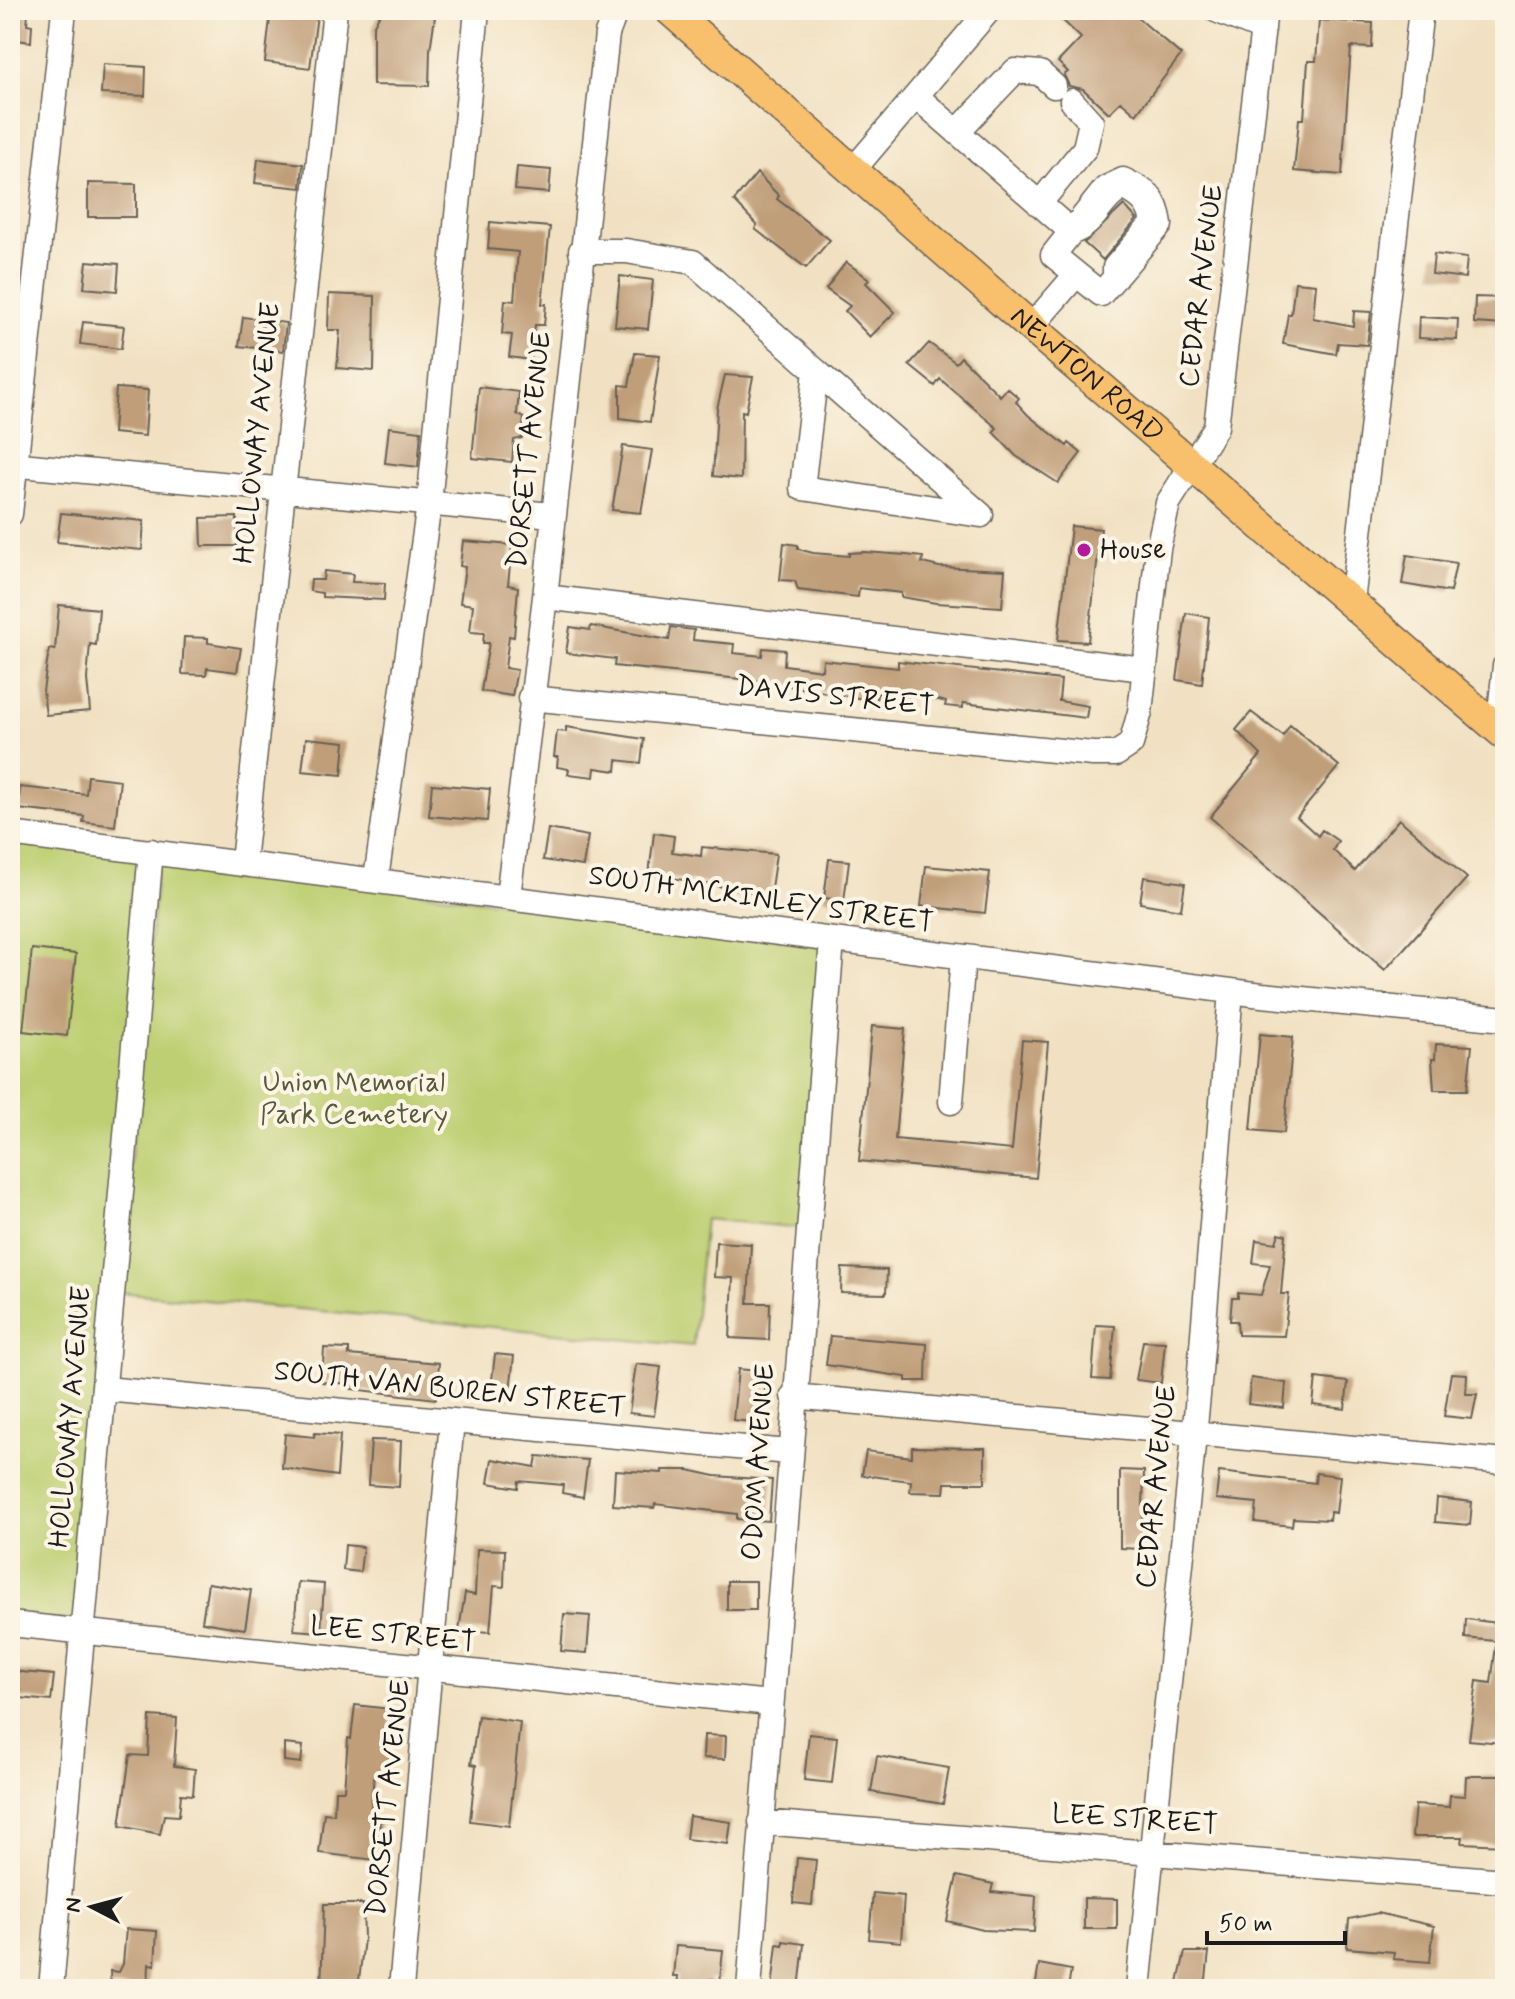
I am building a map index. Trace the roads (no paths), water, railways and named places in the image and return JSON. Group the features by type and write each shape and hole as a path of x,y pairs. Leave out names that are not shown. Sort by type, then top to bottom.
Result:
{"main road":[{"name":"NEWTON ROAD","path":"670,10 1191,466 1201,471 1502,732"}],"street":[{"path":"10,514 64,10"},
{"name":"HOLLOWAY AVENUE","path":"243,862 335,10"},
{"path":"376,879 429,504 477,10"},
{"name":"DORSETT AVENUE","path":"508,897 530,698 545,597 607,34 616,10"},
{"path":"854,169 989,10"},
{"path":"1216,10 1264,20"},
{"path":"1352,602 1421,10"},
{"name":"CEDAR AVENUE","path":"1131,744 1140,712 1158,549 1168,503 1216,427 1264,20"},
{"path":"957,132 1015,71 1040,73 1063,93 1091,122 1085,148 1039,204"},
{"path":"916,96 1072,232"},
{"path":"1123,180 1151,196 1158,205 1160,225 1101,294 1075,276 1053,255 1072,232 1106,188 1123,180"},
{"path":"581,251 626,251 693,262 981,515 802,488 816,371"},
{"path":"1031,327 1075,276"},
{"path":"13,464 552,515"},
{"path":"545,597 1144,669"},
{"path":"1502,732 1505,666"},
{"name":"DAVIS STREET","path":"530,698 1093,754 1116,754 1131,744"},
{"name":"SOUTH MCKINLEY STREET","path":"10,834 1231,991 1505,1019"},
{"name":"HOLLOWAY AVENUE","path":"51,1989 151,851"},
{"name":"ODOM AVENUE","path":"749,1989 793,1396 832,940"},
{"path":"951,1102 963,957"},
{"name":"CEDAR AVENUE","path":"1138,1989 1194,1431 1231,991"},
{"name":"SOUTH VAN BUREN STREET","path":"105,1389 789,1452"},
{"path":"793,1396 1505,1462"},
{"name":"DORSETT AVENUE","path":"401,1989 452,1421"},
{"name":"LEE STREET","path":"10,1624 82,1629 432,1670 770,1703"},
{"name":"LEE STREET","path":"761,1822 1152,1850 1505,1881"}],"place":[{"name":"House","path":"1084,550"}],"park label":[{"name":"Union Memorial Park Cemetery","path":"354,1099"}]}
